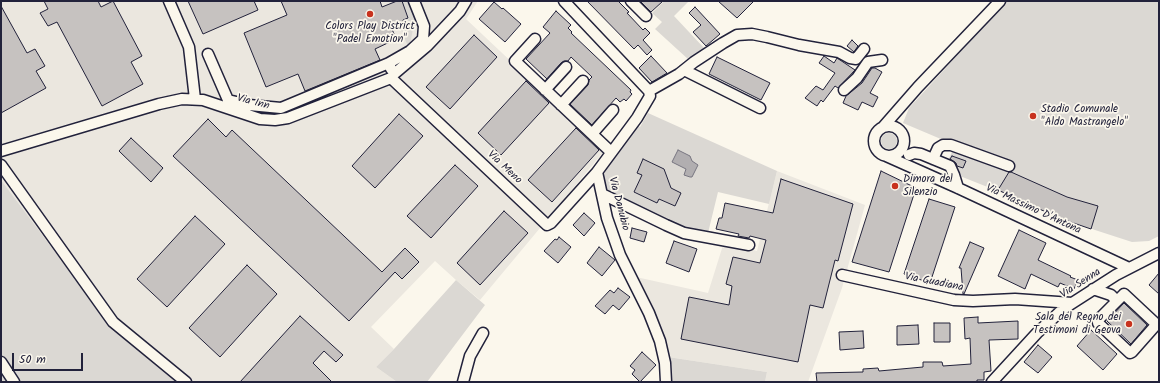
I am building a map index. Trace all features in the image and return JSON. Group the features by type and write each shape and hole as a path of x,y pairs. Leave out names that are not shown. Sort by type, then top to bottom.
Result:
{"street":[{"path":"169,1 189,47 195,100"},
{"path":"208,54 228,100 249,105 281,108 389,63 410,51 416,51 424,39 424,26 414,1"},
{"name":"Via Inn","path":"1,151 159,104 182,99 203,100 260,119 269,120 288,118 392,76 416,51 427,46 460,11 466,1"},
{"path":"564,1 649,91 679,74 723,43 737,36 752,34 799,45 839,52 850,58 856,59"},
{"path":"631,1 646,16"},
{"path":"883,127 888,125 897,128 903,134 904,142 901,150 894,155 884,155 876,149 874,139 876,134 1000,1"},
{"path":"535,38 515,61 612,152"},
{"path":"856,59 864,49"},
{"path":"856,59 861,71"},
{"path":"844,90 857,78 868,62 882,60"},
{"path":"389,63 392,76"},
{"path":"545,90 566,67"},
{"path":"684,70 760,108"},
{"name":"Via Meno","path":"392,76 547,225 551,223 597,172"},
{"path":"561,105 583,81"},
{"name":"Via Danubio","path":"649,91 650,96 637,118 597,172 607,218 620,255 649,313 660,341 665,363 666,382"},
{"path":"897,128 904,104"},
{"path":"264,106 269,120"},
{"path":"592,134 613,110"},
{"name":"Via Massimo D'Antona","path":"904,142 907,152 927,174"},
{"path":"933,160 938,148 943,145 950,145 1008,166"},
{"path":"910,155 914,153 921,154 950,166 958,188"},
{"name":"Via Massimo D'Antona","path":"884,155 1129,268"},
{"path":"1,165 113,322 186,382"},
{"path":"602,194 684,233 749,245"},
{"name":"Via Senna","path":"992,382 1042,328 1072,303 1093,289 1159,252"},
{"name":"Via Guadiana","path":"842,275 954,300 973,301 1016,299 1072,303"},
{"path":"1093,289 1111,295 1117,301"},
{"path":"1124,294 1155,323 1155,326 1130,353 1098,323 1098,320 1117,301 1124,294"},
{"path":"463,382 470,356 484,333"},
{"path":"1,362 14,382"}],"shaded area":[{"path":"1,1 478,1 466,19 605,150 480,300 435,261 371,327 394,349 376,367 397,382 180,382 111,326 1,180"},
{"path":"401,1 411,1 416,14 409,49 400,27 409,23"},
{"path":"664,1 689,1 674,16 705,49 689,60 655,29 662,22 652,13"},
{"name":"Stadio Comunale \"Aldo Mastrangelo\"","path":"1007,1 1159,1 1159,236 1149,241 1132,242 1095,230 955,174 957,168 947,163 955,145 903,123 909,108"},
{"path":"648,113 777,171 769,204 718,192 708,233 664,220 605,190 604,170 637,125 640,127"},
{"path":"889,133 895,135 897,141 895,147 889,149 883,147 881,141 883,135"},
{"path":"678,150 690,156 692,161 698,165 692,177 684,175 686,169 672,162"},
{"path":"777,171 865,205 842,288 808,382 765,382 767,372 668,357 663,333 636,277 708,293 724,242 757,251"},
{"path":"1,180 111,326 180,382 1,382"},
{"path":"456,280 485,305 427,382 397,382 376,367 394,349"},
{"path":"668,357 767,372 765,382 668,382"}],"building":[{"path":"44,1 98,1 101,7 113,1 142,56 131,62 143,84 102,106 57,22 48,26 40,13 48,9"},
{"path":"188,1 254,1 258,10 203,34"},
{"path":"281,1 380,1 382,7 397,1 402,1 408,18 403,20 404,24 392,29 394,40 375,49 380,60 305,91 298,74 266,87 244,33 287,15"},
{"path":"587,1 618,1 643,30 645,28 650,33 643,40 652,50 647,55 638,45 634,49"},
{"path":"640,1 663,1 651,12"},
{"path":"718,1 754,1 737,18"},
{"path":"494,2 521,24 505,42 479,19"},
{"path":"1,6 27,53 35,49 45,66 36,71 46,88 1,113"},
{"path":"695,7 720,34 706,46 693,32 701,25 689,13"},
{"path":"556,11 571,25 568,28 572,32 571,33 631,90 630,92 632,94 626,101 624,99 620,102 616,98 592,125 570,104 588,85 589,80 592,77 571,57 568,61 561,63 547,79 526,59 550,33 543,27"},
{"path":"474,35 497,57 450,109 426,87"},
{"path":"852,40 858,46 854,52 847,46"},
{"path":"651,56 667,73 652,82 639,68"},
{"path":"824,56 834,63 837,58 855,70 838,88 835,86 823,102 821,100 817,106 805,98 816,86 823,90 835,73 819,63"},
{"path":"717,57 770,83 761,100 709,74"},
{"path":"872,68 882,72 870,93 878,97 873,107 862,102 858,110 843,103 846,96 862,83"},
{"path":"526,81 549,103 501,155 478,133"},
{"path":"399,114 423,136 375,188 352,166"},
{"path":"208,119 226,137 232,130 382,272 405,248 419,262 402,279 395,272 349,321 173,156"},
{"path":"576,128 599,150 552,202 528,180"},
{"path":"131,138 163,168 151,182 119,151"},
{"path":"952,156 966,161 963,168 957,166 956,163 950,159"},
{"path":"643,159 664,169 671,188 681,193 675,206 659,199 657,203 634,192 642,175 637,173"},
{"path":"455,165 478,186 431,238 407,216"},
{"path":"881,171 916,188 889,272 852,262"},
{"path":"1009,172 1067,197 1098,206 1091,229 1059,218 998,190"},
{"path":"781,179 853,204 838,261 835,260 823,308 810,305 798,362 681,339 689,297 729,305 732,286 726,284 733,257 760,263 766,240 750,236 749,238 738,236 739,234 716,229 719,218 722,218 725,203 773,213"},
{"path":"929,199 955,207 930,283 904,274"},
{"path":"504,211 528,233 480,285 457,263"},
{"path":"584,213 595,223 584,236 573,225"},
{"path":"195,216 225,244 167,307 137,279"},
{"path":"632,228 647,232 644,242 630,238"},
{"path":"1019,230 1046,243 1038,260 1078,280 1074,289 1060,283 1058,287 1031,274 1025,289 998,276"},
{"path":"559,237 571,247 558,263 544,251 555,239 557,240"},
{"path":"674,241 697,249 689,272 666,263"},
{"path":"970,242 984,248 963,294 961,268 959,268"},
{"path":"599,247 615,260 602,276 587,263"},
{"path":"247,265 277,294 220,357 189,328"},
{"path":"1159,273 1159,294 1149,285"},
{"path":"618,288 630,297 619,310 613,305 605,314 595,306 610,290 614,293"},
{"name":"Sala del Regno dei Testimoni di Geova","path":"1124,303 1147,325 1131,344 1107,321"},
{"path":"300,316 343,355 336,362 324,351 313,363 332,382 240,382"},
{"path":"978,317 978,323 1018,321 1018,339 989,340 991,371 984,372 984,380 977,380 977,382 817,382 816,373 863,372 863,369 878,368 879,371 923,367 923,362 942,362 943,366 971,364 970,338 965,339 964,318"},
{"path":"934,323 950,323 950,342 934,342"},
{"path":"918,325 919,344 897,345 897,326"},
{"path":"1091,330 1117,354 1103,370 1077,346"},
{"path":"863,331 864,348 840,350 839,332"},
{"path":"1038,345 1052,357 1038,373 1024,362"},
{"path":"642,352 656,365 640,382 632,374 635,370 630,366"}],"place":[{"name":"Colors Play District \"Padel Emotion\"","path":"370,14"},
{"name":"Stadio Comunale \"Aldo Mastrangelo\"","path":"1033,116"},
{"name":"Dimora del Silenzio","path":"895,186"},
{"name":"Sala del Regno dei Testimoni di Geova","path":"1129,324"}]}
